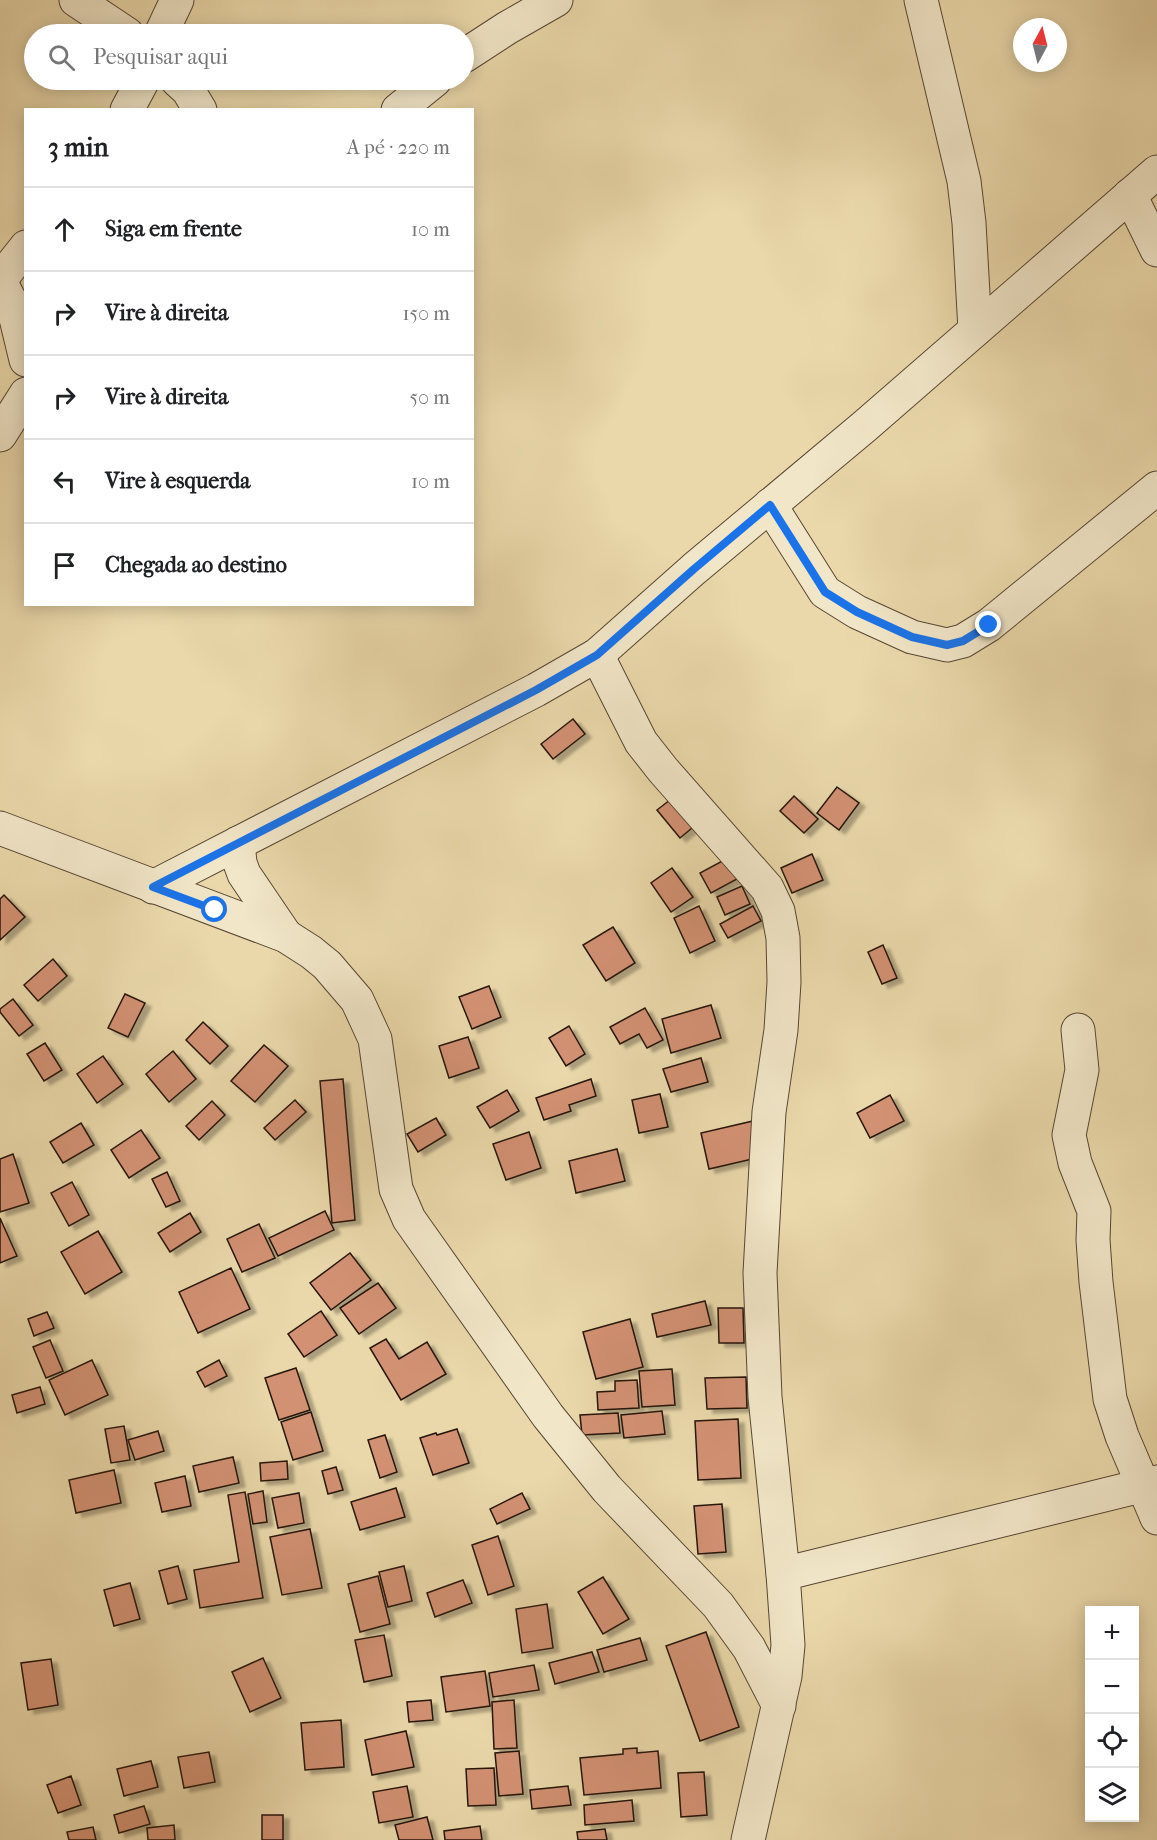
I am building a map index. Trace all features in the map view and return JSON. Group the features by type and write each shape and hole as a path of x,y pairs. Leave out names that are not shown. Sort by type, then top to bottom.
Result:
{"street":[{"path":"76,0 112,24"},
{"path":"166,24 177,0"},
{"path":"474,49 556,0"},
{"path":"921,0 964,181 969,223 975,330"},
{"path":"128,108 138,90"},
{"path":"188,90 199,108"},
{"path":"400,108 423,90"},
{"path":"153,887 536,690 597,655 1157,172"},
{"path":"1130,195 1157,250"},
{"path":"24,250 0,280 13,306 24,352"},
{"path":"0,435 24,397"},
{"path":"770,505 825,592 857,612 912,637 947,645 963,641 989,625 1157,488"},
{"path":"597,655 641,742 766,888 778,911 783,938 784,982 781,1030 769,1112 760,1273 765,1397 788,1645 779,1706 748,1840"},
{"path":"0,828 286,936 327,965 357,1000 375,1039 396,1189 409,1219 548,1416 600,1480 718,1605 749,1648 779,1706"},
{"path":"238,843 240,863 244,874 286,936"},
{"path":"1078,1030 1082,1070 1069,1135 1075,1163 1094,1211 1095,1271 1110,1399 1122,1436 1150,1484 1157,1518"},
{"path":"783,1574 1150,1484"}],"building":[{"path":"573,719 585,734 553,759 541,744"},
{"path":"837,787 859,803 839,830 817,813"},
{"path":"675,796 698,823 680,838 657,810"},
{"path":"794,796 818,819 804,833 780,811"},
{"path":"812,854 823,880 792,893 781,868"},
{"path":"726,859 737,879 711,893 700,873"},
{"path":"672,868 693,897 671,912 651,883"},
{"path":"742,886 750,904 725,915 717,897"},
{"path":"4,895 25,917 0,940 0,899"},
{"path":"699,906 715,941 690,953 674,918"},
{"path":"753,906 761,921 728,938 720,924"},
{"path":"613,927 635,963 606,981 583,945"},
{"path":"883,945 897,978 882,984 868,952"},
{"path":"53,959 67,976 38,1001 24,985"},
{"path":"489,986 501,1017 472,1029 459,997"},
{"path":"125,994 145,1003 128,1037 108,1028"},
{"path":"13,999 33,1025 19,1036 0,1012 0,1009"},
{"path":"711,1005 721,1038 671,1053 662,1019"},
{"path":"645,1008 663,1040 647,1048 639,1034 620,1044 610,1027"},
{"path":"203,1022 228,1046 210,1064 186,1040"},
{"path":"569,1026 585,1054 566,1066 549,1038"},
{"path":"468,1037 479,1068 449,1078 439,1046"},
{"path":"45,1043 62,1070 44,1081 27,1054"},
{"path":"264,1045 288,1066 255,1102 231,1081"},
{"path":"173,1051 196,1079 169,1102 146,1074"},
{"path":"103,1056 123,1084 97,1103 77,1074"},
{"path":"701,1058 708,1082 671,1092 663,1069"},
{"path":"343,1079 355,1220 332,1223 320,1081"},
{"path":"591,1079 596,1096 569,1105 571,1111 544,1120 536,1098"},
{"path":"507,1090 519,1111 490,1128 477,1107"},
{"path":"660,1094 668,1127 639,1133 632,1100"},
{"path":"890,1095 904,1121 870,1138 857,1113"},
{"path":"295,1100 306,1112 275,1140 264,1128"},
{"path":"212,1101 225,1115 199,1140 186,1126"},
{"path":"436,1118 446,1135 418,1152 407,1134"},
{"path":"753,1121 761,1157 709,1169 701,1133"},
{"path":"81,1123 94,1145 63,1163 50,1142"},
{"path":"141,1130 160,1158 129,1178 111,1150"},
{"path":"529,1132 541,1168 506,1180 493,1144"},
{"path":"617,1149 625,1181 576,1193 569,1161"},
{"path":"13,1154 29,1203 0,1212 0,1159"},
{"path":"167,1172 180,1201 166,1207 152,1179"},
{"path":"72,1182 89,1215 69,1226 51,1193"},
{"path":"325,1211 334,1230 278,1256 269,1238"},
{"path":"190,1213 201,1232 170,1252 158,1233"},
{"path":"0,1218 17,1256 0,1263"},
{"path":"259,1224 275,1258 242,1272 227,1239"},
{"path":"98,1231 122,1272 85,1294 61,1252"},
{"path":"350,1253 371,1280 331,1310 310,1283"},
{"path":"231,1268 250,1309 198,1333 179,1292"},
{"path":"378,1283 396,1308 359,1334 340,1308"},
{"path":"705,1301 711,1325 657,1337 652,1314"},
{"path":"718,1308 743,1308 744,1343 719,1343"},
{"path":"321,1311 337,1335 304,1357 288,1334"},
{"path":"47,1312 54,1328 34,1336 28,1319"},
{"path":"630,1319 643,1367 596,1379 583,1332"},
{"path":"386,1339 399,1359 427,1342 446,1374 401,1400 370,1348"},
{"path":"50,1340 63,1371 46,1378 33,1347"},
{"path":"92,1360 108,1395 65,1415 49,1380"},
{"path":"219,1360 227,1376 205,1387 197,1372"},
{"path":"296,1368 310,1410 279,1420 265,1378"},
{"path":"672,1369 675,1405 642,1407 639,1371"},
{"path":"746,1377 747,1408 707,1409 705,1378"},
{"path":"637,1380 639,1408 598,1410 597,1392 615,1391 615,1381"},
{"path":"40,1387 45,1404 17,1413 12,1395"},
{"path":"662,1411 665,1434 624,1438 621,1415"},
{"path":"311,1412 323,1451 293,1460 281,1422"},
{"path":"618,1413 620,1433 582,1435 580,1415"},
{"path":"738,1419 741,1478 698,1480 695,1421"},
{"path":"124,1426 130,1460 111,1463 105,1429"},
{"path":"457,1429 469,1463 433,1475 420,1438"},
{"path":"158,1431 164,1451 135,1460 128,1440"},
{"path":"385,1435 397,1472 380,1478 368,1440"},
{"path":"233,1457 239,1483 199,1492 193,1466"},
{"path":"287,1461 288,1479 261,1481 260,1463"},
{"path":"336,1467 343,1490 328,1494 322,1471"},
{"path":"114,1470 121,1503 76,1513 69,1480"},
{"path":"185,1476 191,1506 162,1512 155,1483"},
{"path":"396,1488 405,1517 360,1530 351,1502"},
{"path":"263,1491 267,1522 253,1524 248,1494"},
{"path":"245,1492 263,1598 200,1608 194,1570 239,1562 228,1495"},
{"path":"299,1493 304,1523 278,1528 272,1498"},
{"path":"522,1493 530,1509 497,1524 490,1509"},
{"path":"722,1504 726,1552 698,1554 694,1506"},
{"path":"310,1529 322,1588 282,1595 270,1537"},
{"path":"498,1536 514,1586 488,1595 472,1545"},
{"path":"178,1566 187,1599 168,1604 159,1571"},
{"path":"404,1566 412,1601 388,1607 379,1572"},
{"path":"378,1576 390,1624 360,1632 348,1584"},
{"path":"603,1577 629,1619 603,1634 578,1592"},
{"path":"463,1580 472,1603 435,1617 427,1593"},
{"path":"130,1583 140,1619 114,1626 104,1590"},
{"path":"547,1604 553,1648 522,1653 516,1609"},
{"path":"706,1632 739,1727 700,1741 666,1646"},
{"path":"384,1635 392,1676 364,1682 355,1640"},
{"path":"640,1638 647,1660 604,1672 597,1650"},
{"path":"592,1652 599,1672 555,1684 549,1663"},
{"path":"263,1658 281,1698 250,1712 232,1672"},
{"path":"51,1659 58,1705 28,1710 21,1663"},
{"path":"534,1665 539,1690 493,1697 489,1673"},
{"path":"485,1671 490,1706 446,1712 441,1677"},
{"path":"431,1700 433,1720 409,1722 407,1702"},
{"path":"514,1700 517,1748 494,1749 492,1702"},
{"path":"341,1720 344,1767 305,1770 301,1723"},
{"path":"406,1731 414,1767 372,1775 365,1740"},
{"path":"637,1748 637,1753 658,1751 661,1788 584,1795 580,1758 623,1754 623,1749"},
{"path":"519,1751 523,1794 499,1796 495,1753"},
{"path":"209,1752 215,1782 184,1788 178,1757"},
{"path":"151,1761 158,1787 124,1796 117,1769"},
{"path":"494,1768 496,1805 468,1806 466,1769"},
{"path":"704,1772 707,1815 681,1817 678,1773"},
{"path":"71,1776 81,1805 58,1813 47,1785"},
{"path":"407,1786 413,1817 379,1823 373,1792"},
{"path":"568,1786 571,1805 532,1809 530,1790"},
{"path":"632,1800 634,1821 585,1825 584,1805"},
{"path":"144,1806 150,1824 119,1833 114,1815"},
{"path":"262,1815 283,1815 283,1840 262,1840"},
{"path":"427,1817 433,1840 399,1840 395,1825"},
{"path":"174,1825 175,1840 148,1840 147,1828"},
{"path":"480,1826 482,1840 445,1840 444,1831"},
{"path":"93,1827 96,1840 69,1840 67,1832"},
{"path":"605,1829 607,1840 578,1840 577,1832"}],"route":[{"path":"215,910 153,887 536,690 597,655 770,505 825,592 857,612 912,637 947,645 963,641 989,625"}]}
